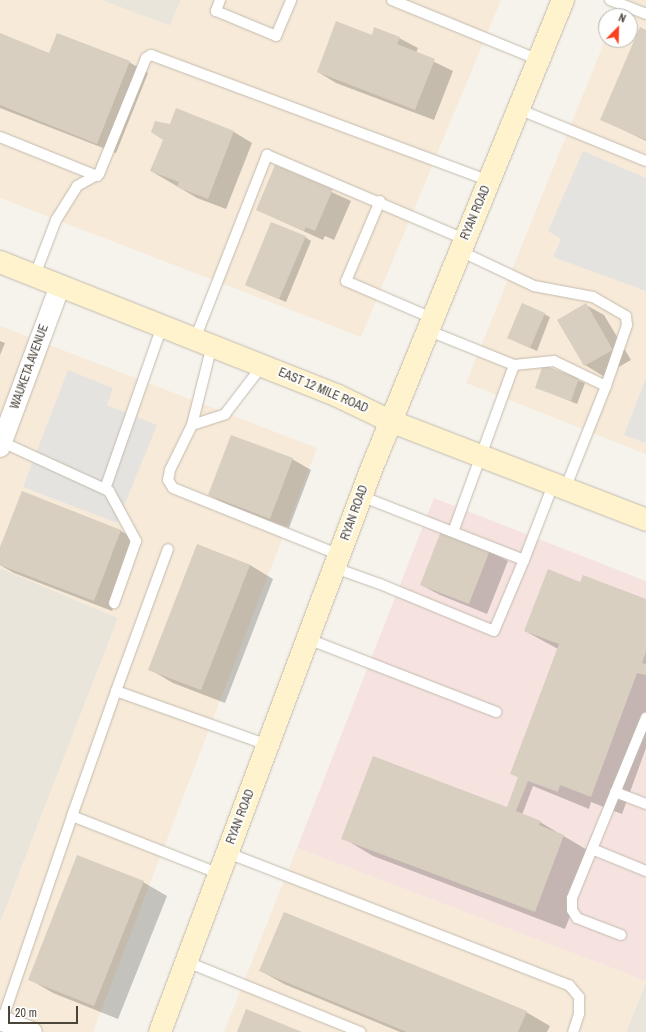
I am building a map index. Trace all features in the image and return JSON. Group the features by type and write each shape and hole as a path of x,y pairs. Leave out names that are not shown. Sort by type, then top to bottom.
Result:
{"main road":[{"name":"RYAN ROAD","path":"160,1032 390,421 564,0"},
{"name":"EAST 12 MILE ROAD","path":"0,262 338,396 390,421 646,520"}],"street":[{"name":"WAUKETA AVENUE","path":"1,445 5,421 60,286"},
{"path":"1,1020 32,1032"}],"lane":[{"path":"220,0 216,11 276,36 291,0"},
{"path":"392,0 539,60"},
{"path":"610,0 646,14"},
{"path":"35,275 56,220 77,186 97,176 146,58 151,55 489,181"},
{"path":"518,109 646,161"},
{"path":"0,137 97,176"},
{"path":"267,155 380,201 462,245 534,286 594,296 626,316 627,325 606,386 524,560 494,631 380,584 337,561 173,488 168,480 170,470 192,425 204,342 267,155"},
{"path":"380,201 346,281 429,324 514,365 554,360 606,386"},
{"path":"105,489 162,326"},
{"path":"453,532 514,365"},
{"path":"192,425 225,414 262,366"},
{"path":"1,445 109,491 136,541 114,603"},
{"path":"361,496 524,560"},
{"path":"1,1020 116,690 168,549"},
{"path":"308,639 496,712"},
{"path":"116,690 268,745"},
{"path":"621,935 578,918 572,910 572,898 645,722"},
{"path":"615,792 646,804"},
{"path":"72,816 220,874"},
{"path":"592,849 646,871"},
{"path":"228,853 569,985 579,997 579,1014 573,1032"},
{"path":"187,962 360,1032"}],"shaded area":[{"path":"0,0 101,0 170,26 181,0 501,0 361,337 0,198"},
{"path":"101,0 181,0 170,26"},
{"path":"621,0 646,0 646,454 466,383 602,48 638,48 638,8 618,8"},
{"path":"583,151 646,178 646,291 553,257 561,239 548,231"},
{"path":"0,326 317,448 93,1032 0,1032 0,923 118,618 0,568"},
{"path":"68,370 113,388 107,405 157,425 117,523 23,487"},
{"path":"646,378 646,443 624,435"},
{"path":"434,498 646,581 646,981 297,848"},
{"path":"0,568 118,618 0,923"},
{"path":"297,848 646,981 626,1032 224,1032"},
{"path":"646,982 646,1032 626,1032"}],"building":[{"path":"336,21 372,35 374,27 400,37 397,44 435,59 415,110 317,72"},
{"path":"640,27 646,30 646,140 600,120 631,48 638,48 638,32"},
{"path":"0,33 49,53 57,33 130,61 97,144 0,105"},
{"path":"176,108 234,131 208,199 177,187 179,182 150,171 163,140 151,132 155,121 170,124"},
{"path":"275,165 333,189 315,231 306,227 304,231 256,210"},
{"path":"271,222 306,236 279,299 245,285"},
{"path":"522,303 545,313 530,348 507,338"},
{"path":"586,303 613,350 584,366 557,320"},
{"path":"543,365 579,378 571,401 535,388"},
{"path":"231,435 293,458 270,519 208,495"},
{"path":"22,491 121,530 94,601 0,565 0,547"},
{"path":"441,531 490,550 469,604 420,585"},
{"path":"197,544 250,565 201,690 148,670"},
{"path":"548,569 580,582 583,575 646,599 646,652 642,663 646,664 646,675 637,673 591,797 560,785 558,792 528,781 516,811 541,821 539,825 564,835 535,912 341,839 373,756 507,807 518,777 510,774 559,644 524,631"},
{"path":"77,855 144,881 94,1006 28,980"},
{"path":"284,912 527,1011 518,1032 407,1032 259,971"},
{"path":"246,1009 302,1032 237,1032"}]}
